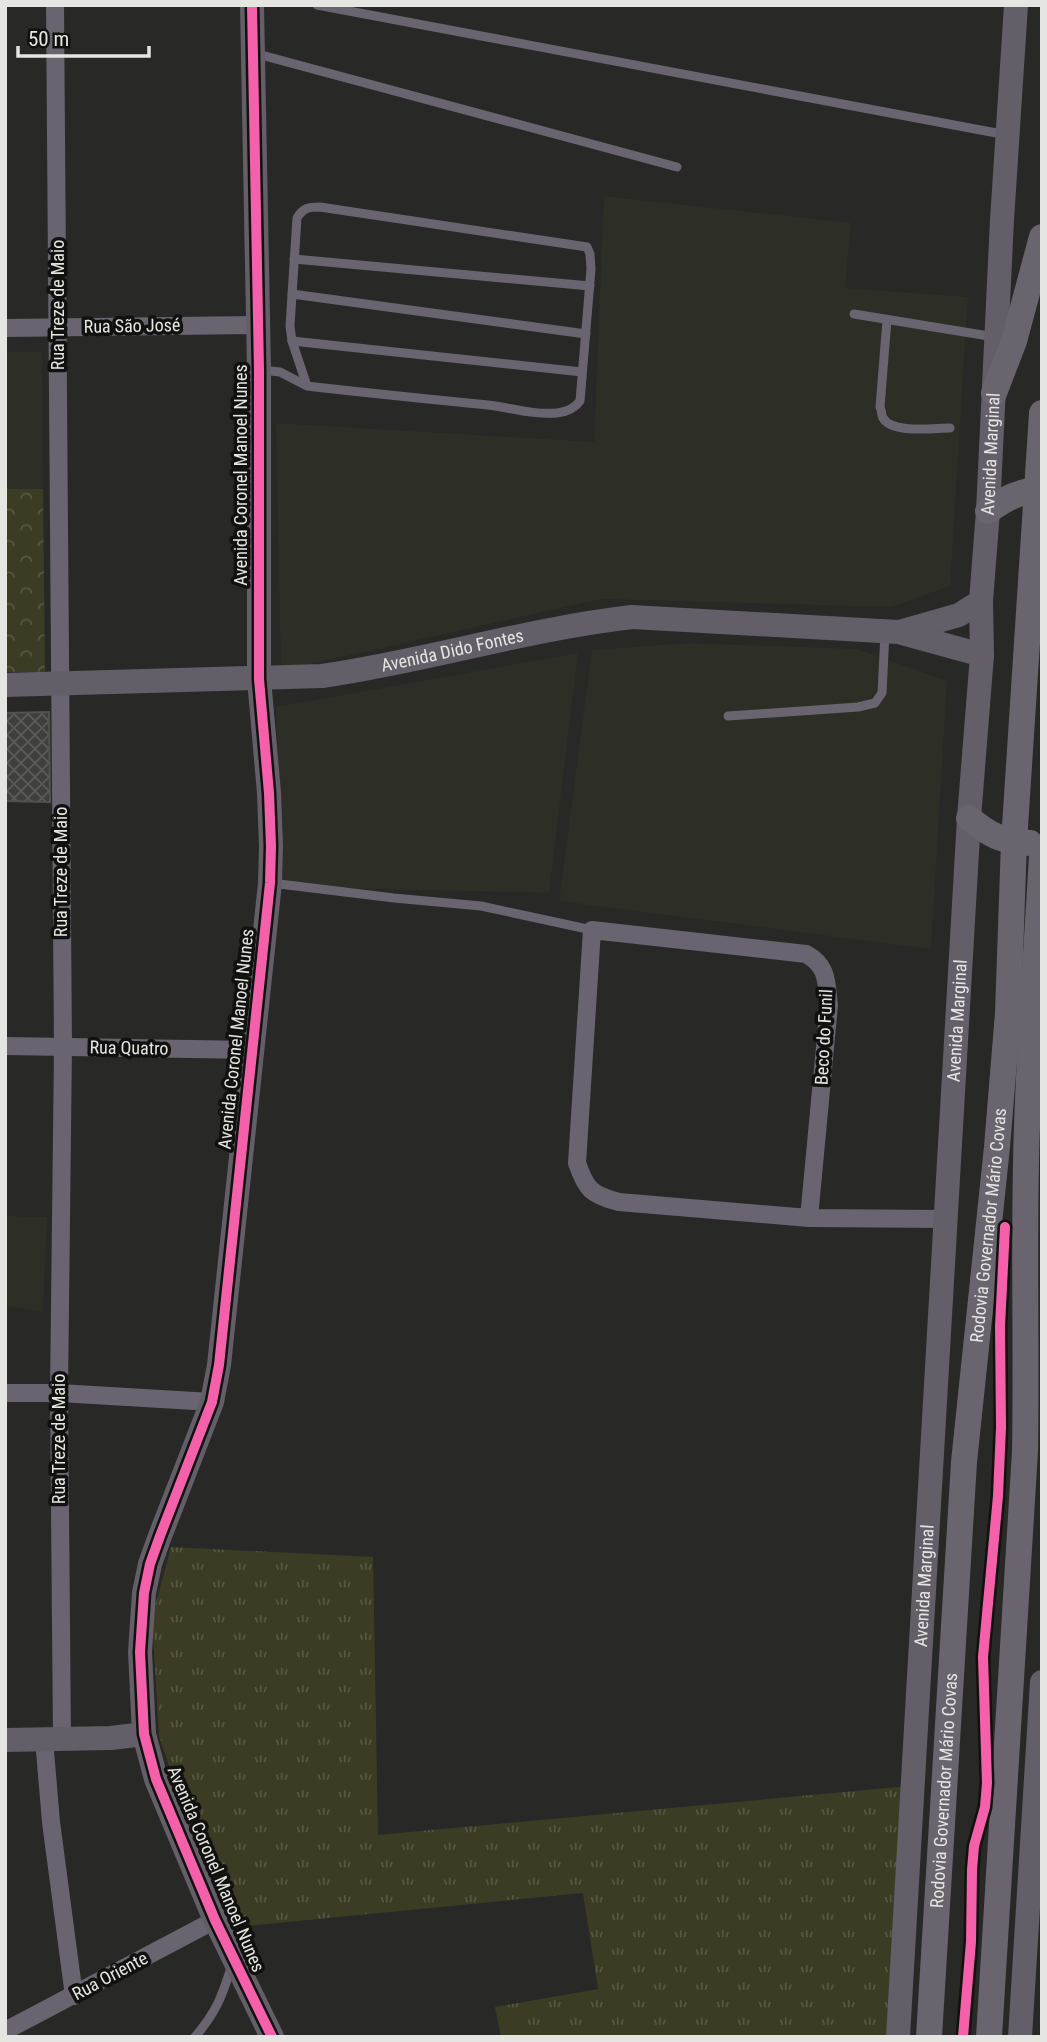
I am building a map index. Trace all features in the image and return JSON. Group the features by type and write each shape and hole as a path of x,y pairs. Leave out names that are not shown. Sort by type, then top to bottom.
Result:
{"main road":[{"path":"994,393 1014,341 1042,237"},
{"name":"Rodovia Governador Mário Covas","path":"929,2037 964,1462 1008,1013 1014,842 1040,490 1042,414"},
{"path":"988,511 1016,494 1040,490"},
{"path":"969,818 998,839 1042,844"},
{"name":"Rodovia Governador Mário Covas","path":"989,2037 1025,1451 1027,1126 1042,855"},
{"path":"1027,1126 1042,1090"}],"street":[{"name":"Rua Treze de Maio","path":"55,5 63,1047 51,1822 74,1996"},
{"name":"Avenida Coronel Manoel Nunes","path":"252,5 259,370 259,679 269,793 270,883 219,1365 212,1402 150,1564 144,1592 140,1652 144,1734 156,1779 215,1920 272,2037"},
{"name":"Avenida Marginal","path":"898,2037 969,818 982,655 981,601 1016,5"},
{"name":"Rua São José","path":"5,328 258,325"},
{"name":"Avenida Dido Fontes","path":"892,632 959,615 981,601"},
{"name":"Avenida Dido Fontes","path":"5,685 322,676 369,669 591,622 632,617 892,632 982,655"},
{"path":"592,930 577,1163 589,1190 603,1198 619,1202 809,1218 947,1219"},
{"name":"Beco do Funil","path":"592,930 806,954 819,961 826,977 829,1005 809,1218"},
{"name":"Rua Quatro","path":"5,1046 253,1050"},
{"path":"5,1393 59,1393 212,1402"},
{"path":"1020,2037 1042,1682"},
{"path":"5,1740 111,1738 144,1734"},
{"name":"Rua Oriente","path":"5,2031 215,1920"}],"lane":[{"path":"317,5 1008,135"},
{"path":"253,52 677,167"},
{"path":"259,370 280,372 307,386 493,406 538,414 561,413 576,407 580,401 592,269 587,247 320,207 302,210 297,218 290,326 292,341 307,386"},
{"path":"294,259 590,286"},
{"path":"292,294 586,334"},
{"path":"854,314 997,337"},
{"path":"887,320 880,407 883,418 890,426 901,428 950,428"},
{"path":"292,341 582,372"},
{"path":"728,716 875,704 882,693 892,632"},
{"name":"Beco do Funil","path":"270,883 481,906 592,930"},
{"path":"195,2037 212,2016 222,1996 234,1959"}],"shaded area":[{"path":"604,196 851,223 845,288 968,297 950,586 891,607 601,599 281,669 276,423 594,442"},
{"path":"5,352 42,352 43,489 5,489"},
{"path":"689,643 857,649 947,681 931,949 559,901 592,650"},
{"path":"578,653 549,893 283,887 276,707"},
{"path":"5,1216 47,1217 43,1312 5,1306"}],"green space":[{"path":"5,489 43,489 45,672 5,672"},
{"path":"171,1547 373,1557 378,1835 909,1786 893,2037 501,2037 495,2007 598,1989 583,1893 246,1926 197,1849 159,1736 152,1617"}],"building":[{"path":"49,712 50,802 5,801 5,713"}],"cycle path":[{"path":"252,5 259,370 259,679 269,793 270,883 219,1365 212,1402 150,1564 144,1593 140,1652 144,1734 156,1779 215,1920 272,2037"},
{"path":"963,2037 971,1942 974,1846 985,1807 987,1783 983,1657 998,1496 1001,1427 1000,1326 1005,1227"}]}
